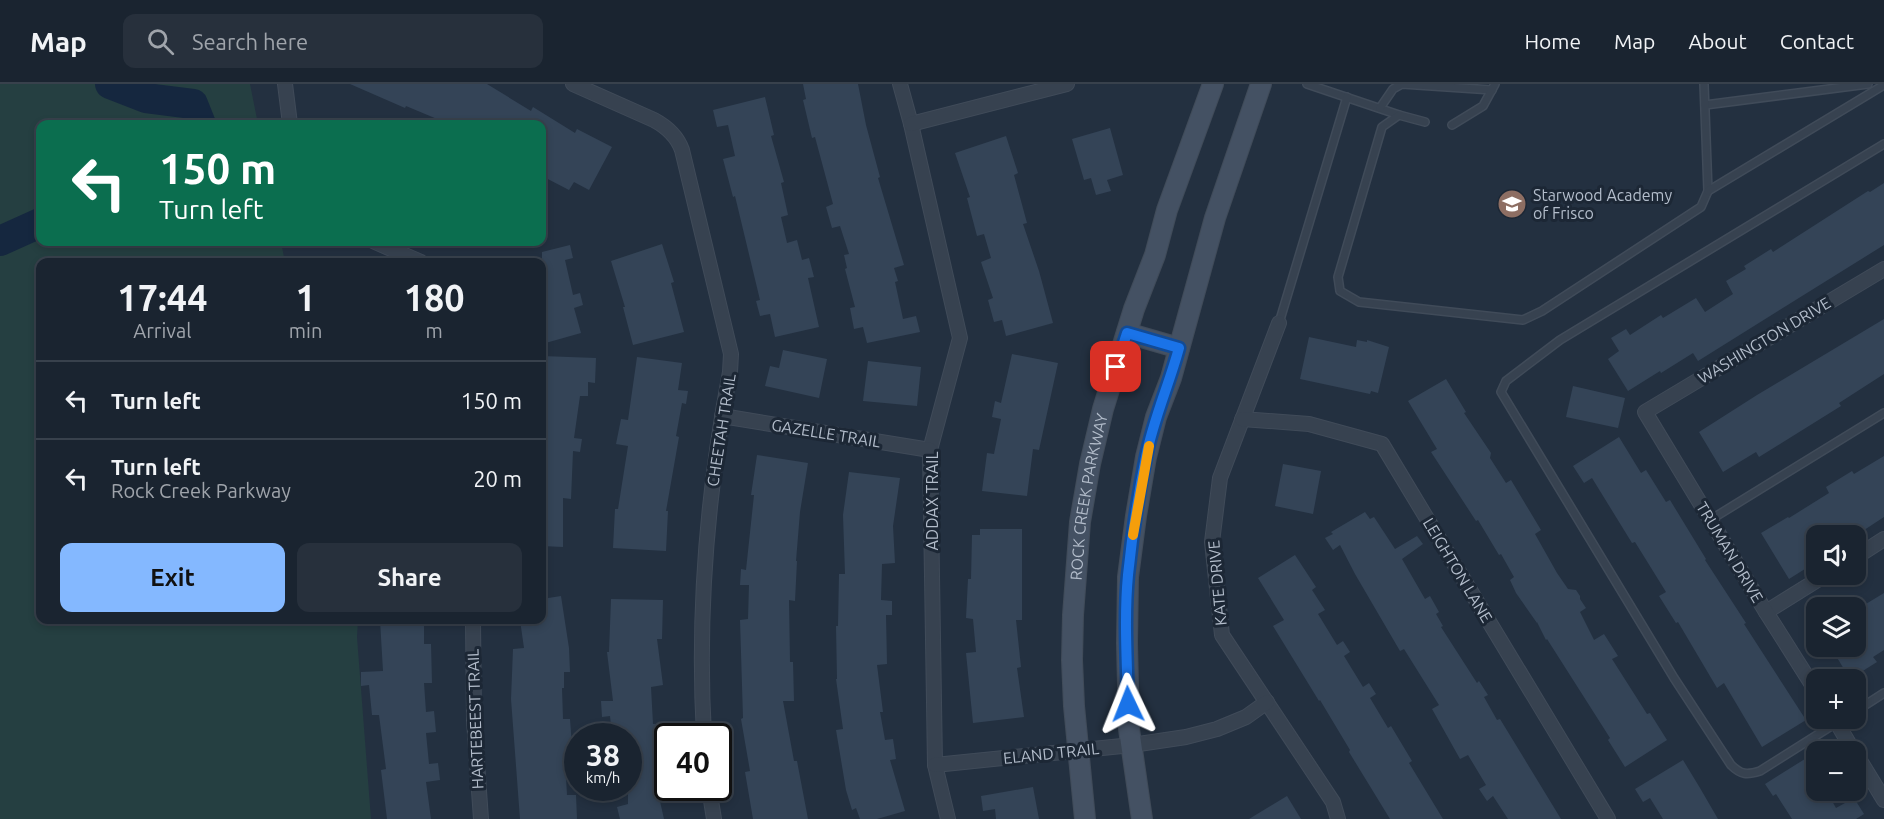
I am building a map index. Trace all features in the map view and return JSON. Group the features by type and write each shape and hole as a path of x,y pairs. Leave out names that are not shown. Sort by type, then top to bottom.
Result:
{"street":[{"path":"285,84 290,120"},
{"name":"CHEETAH TRAIL","path":"573,84 654,120 676,137 682,150 731,354 710,502 703,588 704,723"},
{"name":"ADDAX TRAIL","path":"900,84 960,339 930,450 935,765 948,819"},
{"path":"911,124 1067,84"},
{"name":"ROCK CREEK PARKWAY","path":"1085,819 1072,660 1080,522 1090,464 1103,409 1127,333 1155,255 1167,210 1213,84"},
{"path":"1142,819 1129,729 1127,643 1128,577 1146,456 1156,417 1171,378 1215,218 1261,84"},
{"path":"384,246 412,258"},
{"name":"WASHINGTON DRIVE","path":"1645,412 1884,269"},
{"name":"KATE DRIVE","path":"1279,323 1221,478 1212,542 1222,635 1333,801 1338,819"},
{"path":"1127,333 1179,348"},
{"name":"TRUMAN DRIVE","path":"1645,412 1806,676"},
{"name":"GAZELLE TRAIL","path":"722,416 930,450"},
{"name":"LEIGHTON LANE","path":"1242,419 1309,424 1382,444 1608,819"},
{"path":"1866,551 1884,539"},
{"path":"1766,612 1809,585"},
{"name":"HARTEBEEST TRAIL","path":"472,624 474,720 481,819"},
{"name":"ELAND TRAIL","path":"935,765 1132,745 1185,737 1217,729 1246,717 1267,702"},
{"path":"1866,771 1884,800"},
{"path":"711,801 714,819"}],"lane":[{"path":"1306,84 1425,122"},
{"path":"1380,108 1394,89 1402,84 1494,87 1484,106 1452,125"},
{"path":"1399,115 1382,127 1338,277 1340,291 1359,302 1522,320 1542,312 1701,207 1708,191 1704,84"},
{"path":"1705,105 1868,84"},
{"path":"1708,191 1884,85"},
{"path":"1279,323 1347,97"},
{"path":"1824,729 1760,771 1747,775 1738,772 1731,765 1674,678 1501,392 1506,381 1560,340 1884,144"},
{"path":"1710,520 1884,413"},
{"path":"1866,705 1884,693"}],"green space":[{"path":"0,84 250,84 257,120 36,120 36,246 282,246 284,258 36,258 36,624 358,624 371,819 0,819"}],"building":[{"path":"350,84 487,84 531,111 533,107 575,133 577,129 612,147 589,190 574,182 569,190 546,178 546,120 439,120 406,106 405,108"},
{"path":"803,84 858,84 880,177 878,178 904,265 894,268 903,319 916,316 920,332 867,343 863,327 854,329 850,308 855,307 845,269 847,268 844,255 849,254 840,226 832,228 826,207 833,204 815,137 812,138 803,100 806,99"},
{"path":"765,97 774,135 771,136 784,182 781,183 788,215 781,217 787,243 797,240 802,260 809,258 814,277 808,278 819,327 775,337 770,314 760,316 756,301 760,300 735,196 733,197 723,159 735,156 728,125 717,127 713,110"},
{"path":"1110,128 1123,175 1107,180 1111,191 1096,195 1091,178 1084,180 1072,139"},
{"path":"1006,136 1018,173 1014,175 1027,223 1023,224 1053,323 1006,336 1002,320 994,322 988,300 993,298 981,262 991,258 984,234 977,236 967,198 970,197 955,153"},
{"path":"1884,183 1884,245 1698,361 1693,353 1628,391 1608,359 1619,351 1611,338 1626,329 1630,335 1661,315 1663,318 1696,298 1705,312 1733,294 1726,281 1746,269 1744,266 1771,249 1773,252"},
{"path":"662,244 674,282 671,283 684,332 633,345 623,307 625,307 611,261"},
{"path":"570,245 573,258 565,260 573,295 580,293 583,305 574,308 581,333 546,343 546,258 542,258 542,252"},
{"path":"1884,319 1884,374 1839,403 1841,406 1759,457 1756,452 1723,472 1699,432"},
{"path":"1309,337 1356,347 1357,340 1367,342 1367,340 1389,347 1378,393 1371,391 1370,394 1300,379"},
{"path":"783,350 827,359 819,398 765,386 770,366 779,368"},
{"path":"1012,354 1058,363 1039,450 1033,449 1027,496 982,491 987,453 994,454 1001,419 992,417 995,401 1001,403"},
{"path":"546,356 596,358 595,383 588,382 588,396 580,396 574,438 582,439 580,452 573,451 571,499 563,498 563,547 546,546"},
{"path":"637,357 682,363 678,390 688,391 686,404 682,403 676,436 679,437 666,511 668,511 666,551 613,548 615,509 618,509 628,446 616,444 621,419 628,420"},
{"path":"868,361 921,367 917,406 863,401"},
{"path":"1446,379 1466,412 1464,413 1491,453 1490,458 1506,483 1511,480 1541,530 1535,534 1557,573 1568,589 1576,590 1580,596 1586,608 1580,612 1594,640 1604,634 1618,656 1612,659 1647,714 1650,713 1667,740 1625,767 1608,740 1610,738 1546,640 1537,622 1516,593 1510,580 1514,577 1501,554 1499,555 1431,452 1437,449 1408,401"},
{"path":"1573,386 1625,398 1618,428 1566,417"},
{"path":"1619,437 1641,473 1646,470 1666,502 1670,500 1746,623 1744,624 1806,720 1762,747 1724,683 1717,688 1678,622 1676,623 1659,596 1666,592 1635,542 1632,543 1592,478 1584,483 1573,466"},
{"path":"757,455 808,463 800,512 795,601 789,600 790,662 793,662 794,701 783,701 808,819 753,819 745,772 750,771 741,719 743,718 740,620 748,619 749,585 740,585 741,569 746,570 754,495 751,495"},
{"path":"1884,456 1884,517 1866,529 1866,525 1806,525 1806,568 1789,579 1761,533 1829,493 1826,487 1852,471 1854,474"},
{"path":"1283,464 1321,471 1313,514 1275,506"},
{"path":"849,472 900,478 893,526 895,563 882,564 881,600 892,601 892,615 886,615 887,664 877,665 883,712 880,712 885,740 893,739 896,759 890,760 905,811 877,819 860,819 856,808 852,810 846,790 836,730 843,729 836,679 836,626 838,626 839,574 845,574 843,515"},
{"path":"1365,512 1370,519 1374,517 1395,549 1417,536 1423,544 1402,559 1425,599 1430,596 1439,612 1436,614 1443,626 1441,627 1477,683 1479,681 1488,695 1484,697 1497,720 1500,719 1561,819 1508,819 1493,796 1487,801 1479,789 1486,785 1468,755 1460,759 1432,709 1439,705 1404,649 1400,651 1340,545 1333,550 1325,538"},
{"path":"980,529 1022,529 1022,620 1016,620 1021,667 1017,668 1024,717 973,723 966,653 976,652 973,619 966,618 968,579 971,579 972,535 980,535"},
{"path":"1295,555 1316,587 1312,590 1325,610 1318,614 1337,645 1343,641 1350,652 1344,656 1363,687 1369,683 1376,694 1370,698 1388,728 1391,726 1412,761 1409,763 1443,819 1390,819 1320,700 1273,626 1284,620 1258,578"},
{"path":"1884,593 1884,650 1873,657 1877,662 1866,669 1844,669 1837,657 1866,657 1866,604"},
{"path":"561,596 569,648 570,672 564,672 564,688 562,688 563,719 570,719 570,723 564,723 564,801 576,801 577,819 520,819 511,699 513,649 524,648 521,624 546,624 546,598"},
{"path":"611,599 663,600 662,639 657,639 663,685 651,687 654,724 654,801 660,801 664,819 620,819 617,807 628,804 628,801 642,801 642,723 611,723 610,716 602,717 601,701 613,701 607,652 609,652"},
{"path":"380,624 424,624 424,644 431,644 432,683 424,683 426,712 434,711 436,732 426,733 429,764 438,763 440,780 426,782 431,819 387,819 381,770 386,769 379,715 372,715 369,685 361,686 361,672 383,671"},
{"path":"1806,758 1806,801 1832,801 1836,808 1849,801 1856,801 1864,814 1856,819 1792,819 1776,794 1773,796 1765,784"},
{"path":"1683,760 1718,819 1663,819 1650,798 1643,802 1635,789"},
{"path":"1033,787 1039,819 996,819 995,809 983,811 981,796"},
{"path":"1287,796 1301,819 1249,819"}],"waterway":[{"path":"110,84 146,98 193,104 199,120"},
{"path":"0,241 36,225"}],"slow traffic":[{"path":"1133,535 1149,446"}],"place":[{"name":"Starwood Academy of Frisco","path":"1512,204"}],"route":[{"path":"1116,367 1127,333 1179,348 1171,378 1156,417 1146,456 1136,516 1128,577 1128,704"}]}
